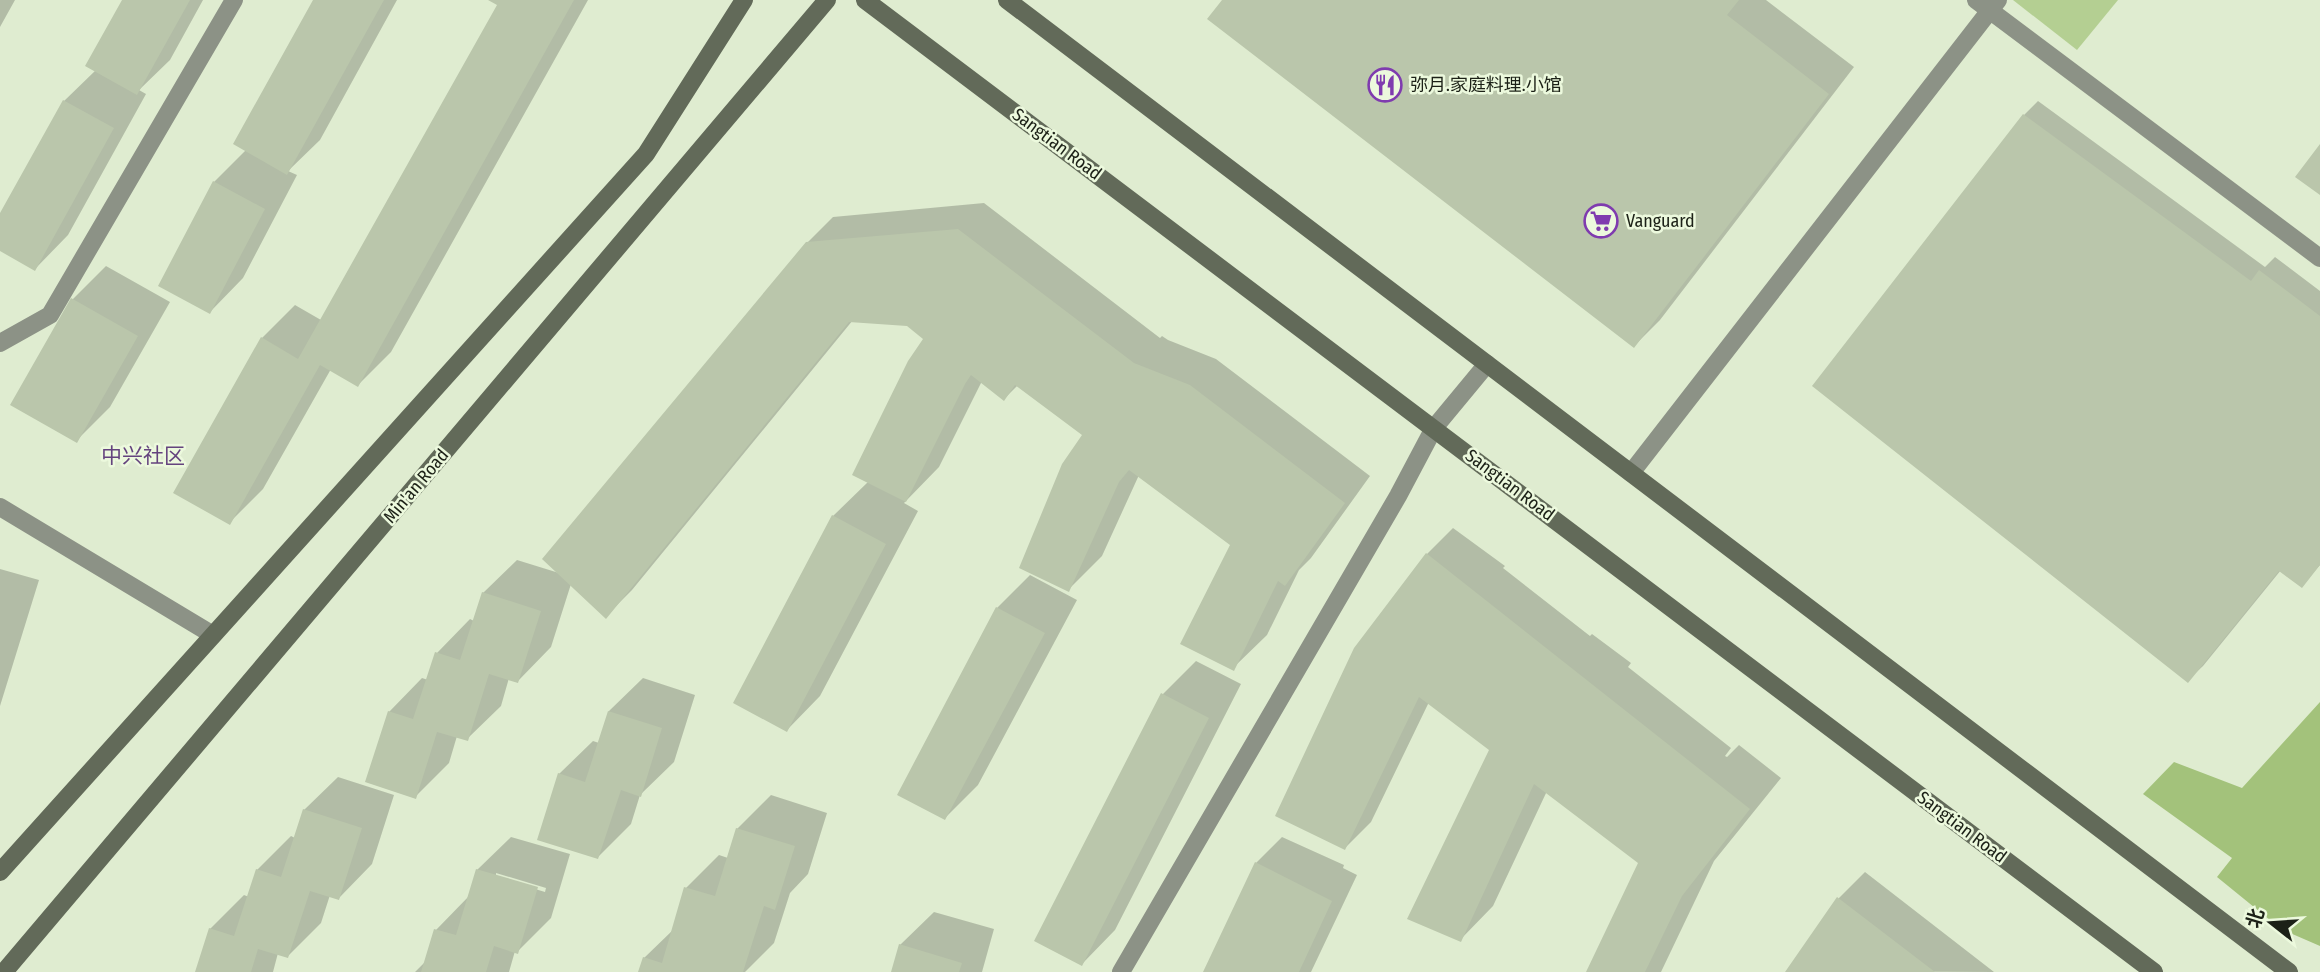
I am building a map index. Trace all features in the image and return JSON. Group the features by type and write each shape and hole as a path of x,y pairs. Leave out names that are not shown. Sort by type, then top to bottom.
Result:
{"main road":[{"path":"0,872 646,154 744,0"},
{"name":"Min'an Road","path":"5,972 827,0"},
{"name":"Sangtian Road","path":"865,0 2154,972"},
{"path":"1007,0 2288,972"}],"street":[{"path":"0,343 50,315 234,0"},
{"path":"1631,473 1988,3 2320,258"},
{"path":"1121,972 1391,508 1434,428 1487,364"},
{"path":"0,507 214,635"}],"green space":[{"path":"2013,0 2118,0 2077,50"},
{"path":"2320,702 2320,946 2281,929 2217,877 2232,858 2143,794 2174,762 2242,788"}],"building":[{"path":"122,0 190,0 137,95 85,66"},
{"path":"313,0 384,0 287,175 233,144"},
{"path":"488,0 574,0 358,387 320,365 230,525 173,493 261,337 298,359 497,5"},
{"name":"Vanguard","path":"1222,0 1739,0 1727,15 1829,94 1634,348 1207,19"},
{"path":"63,100 114,128 35,271 0,251 0,213"},
{"path":"2023,114 2251,281 2259,270 2320,316 2320,565 2302,588 2279,571 2188,683 1812,386"},
{"path":"2320,144 2320,195 2295,177"},
{"path":"213,181 265,209 210,314 158,286"},
{"path":"958,229 1134,363 1190,385 1345,503 1285,586 1278,581 1234,671 1180,644 1230,545 1129,470 1119,482 1069,592 1019,568 1062,464 1082,435 1015,385 1004,401 971,375 906,502 852,475 908,361 923,339 907,326 849,322 606,619 542,559 806,242"},
{"path":"71,298 138,336 77,443 10,405"},
{"path":"832,515 886,544 787,732 733,703"},
{"path":"1426,553 1750,809 1682,896 1645,972 1586,972 1638,863 1534,784 1461,942 1407,919 1489,750 1419,697 1345,850 1275,816 1354,648"},
{"path":"482,592 541,611 518,683 489,674 468,741 437,732 416,799 365,782 388,711 413,719 435,652 460,660"},
{"path":"996,607 1045,633 945,820 897,795"},
{"path":"1161,693 1209,718 1082,966 1034,941"},
{"path":"608,711 662,728 641,797 621,790 598,859 537,840 558,773 585,782"},
{"path":"303,809 362,828 339,900 310,891 288,958 258,949 251,972 195,972 209,928 234,936 256,869 281,877"},
{"path":"736,828 795,846 775,910 764,906 743,972 638,972 643,957 662,963 684,887 715,896"},
{"path":"1255,862 1332,901 1299,972 1203,972"},
{"path":"476,869 538,887 518,954 494,946 486,972 421,972 434,929 456,935"},
{"path":"1837,897 1935,972 1785,972"},
{"path":"899,944 962,963 959,972 891,972"}],"place":[{"name":"弥月.家庭料理.小馆","path":"1385,85"},
{"name":"Vanguard","path":"1601,221"}],"district":[{"name":"中兴社区","path":"143,456"}]}
